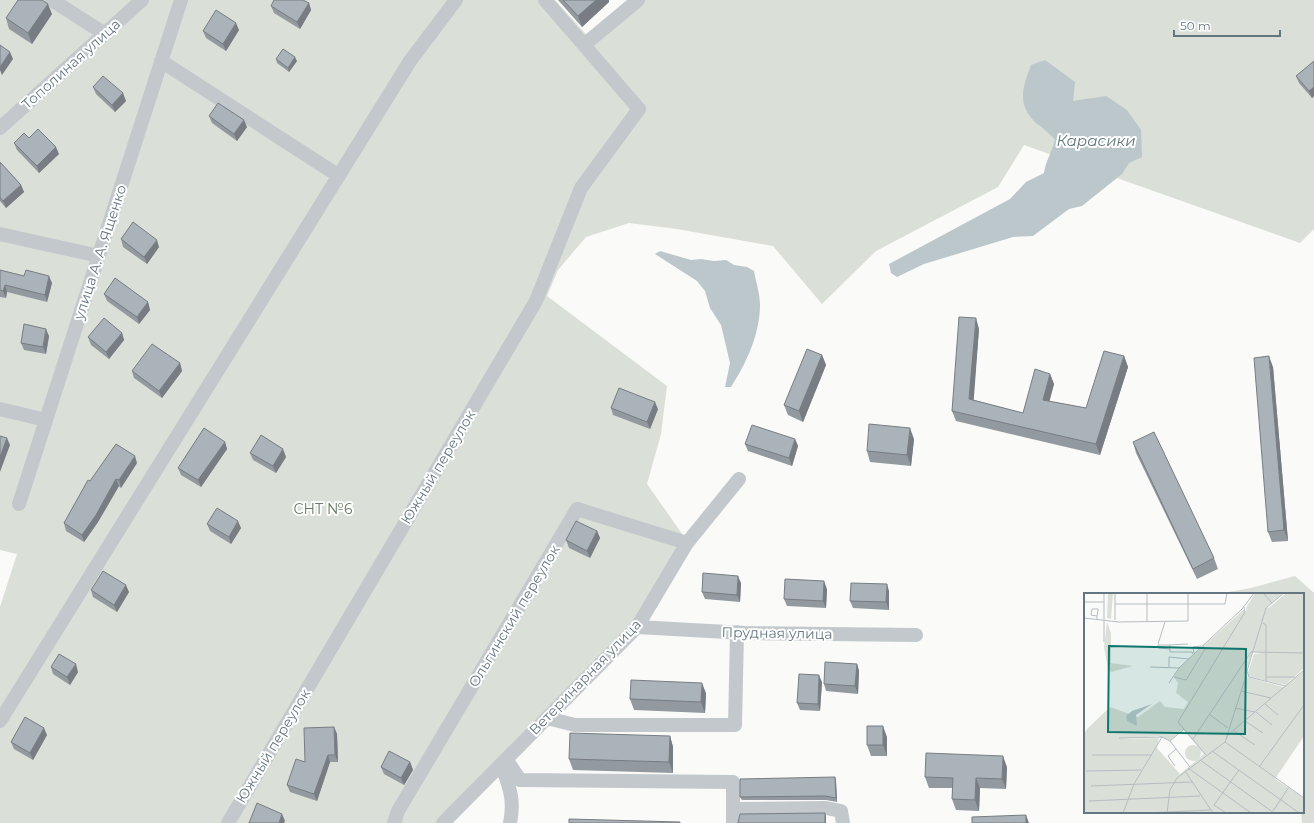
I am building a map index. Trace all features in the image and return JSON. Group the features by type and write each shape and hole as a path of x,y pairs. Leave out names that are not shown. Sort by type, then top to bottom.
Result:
{"street":[{"path":"52,0 105,34"},
{"name":"Тополиная улица","path":"0,128 142,0"},
{"name":"улица А. А. Ященко","path":"19,504 181,0"},
{"path":"0,722 410,61 456,0"},
{"path":"545,0 584,45 638,0"},
{"name":"Южный переулок","path":"228,823 536,301 582,188 639,109 584,45"},
{"path":"161,61 339,176"},
{"path":"0,234 99,256"},
{"path":"0,409 46,420"},
{"name":"Ветеринарная улица","path":"443,823 637,627 687,543 738,479"},
{"name":"Ольгинский переулок","path":"394,823 398,811 577,509 687,543"},
{"name":"Прудная улица","path":"637,627 737,632 916,635"},
{"path":"547,718 575,725 735,725 737,632"},
{"path":"504,761 520,780 733,782 733,816 826,808 841,811 843,823"},
{"path":"504,761 512,793 513,807 510,823"}],"green space":[{"name":"СНТ №6","path":"0,0 555,0 594,43 638,0 1314,0 1314,229 1300,243 1024,145 998,187 876,251 822,304 773,246 677,229 629,223 586,237 558,270 547,296 667,386 661,434 647,484 685,538 638,630 446,823 0,823 0,607 17,554 0,550"},
{"path":"1295,576 1314,593 1314,823 1302,823 1301,813 1304,813 1304,593 1224,593 1251,588"}],"water":[{"name":"Карасики","path":"1045,60 1075,82 1073,101 1106,96 1127,110 1141,130 1142,157 1129,163 1122,174 1082,206 1069,209 1033,236 1013,237 924,264 897,277 891,273 889,264 1010,199 1026,182 1044,173 1055,140 1030,116 1026,109 1023,95 1031,65"},
{"path":"660,251 691,260 726,260 734,265 747,267 754,271 760,301 758,327 747,359 731,387 725,387 730,363 721,325 710,308 705,291 697,281 655,254"}],"building":[{"path":"18,0 42,0 48,4 28,33 6,18"},
{"path":"274,0 303,0 309,3 297,22 271,6"},
{"path":"563,0 596,0 578,16"},
{"path":"216,10 236,23 223,44 203,31"},
{"path":"0,45 10,52 0,67"},
{"path":"283,49 295,57 288,68 276,59"},
{"path":"1314,61 1314,87 1309,91 1296,76"},
{"path":"103,76 123,93 112,105 93,87"},
{"path":"218,103 244,120 234,134 209,116"},
{"path":"38,129 56,147 37,166 14,143 24,133 29,138"},
{"path":"0,162 21,185 3,201 0,197"},
{"path":"133,222 157,240 144,257 121,239"},
{"path":"0,270 24,276 26,270 49,276 45,295 5,285 3,291 0,290"},
{"path":"115,278 148,302 137,317 104,294"},
{"path":"959,317 976,318 969,399 1023,413 1035,369 1050,374 1043,400 1086,408 1104,351 1124,356 1096,444 952,411"},
{"path":"104,318 122,333 106,352 88,337"},
{"path":"24,324 46,329 43,347 21,343"},
{"path":"152,344 180,363 159,391 132,371"},
{"path":"807,349 822,355 799,411 784,405"},
{"path":"1269,356 1284,530 1268,532 1254,358"},
{"path":"619,388 655,402 647,422 611,408"},
{"path":"869,424 910,428 907,455 867,451"},
{"path":"752,425 795,439 789,458 745,444"},
{"path":"204,428 225,442 198,480 178,468"},
{"path":"1154,432 1214,558 1193,569 1133,442"},
{"path":"261,435 283,449 273,466 250,453"},
{"path":"0,436 7,438 0,457"},
{"path":"116,444 135,456 119,480 116,479 96,515 82,535 64,523 88,480 90,481"},
{"path":"217,508 238,521 229,537 207,524"},
{"path":"576,521 597,531 587,551 566,540"},
{"path":"103,571 126,585 114,605 91,590"},
{"path":"703,573 738,576 737,595 702,592"},
{"path":"785,579 824,581 823,601 784,599"},
{"path":"851,583 887,584 886,602 850,601"},
{"path":"59,654 76,664 67,677 51,667"},
{"path":"825,662 857,664 855,686 824,684"},
{"path":"799,674 819,675 818,704 797,703"},
{"path":"631,680 702,683 701,702 630,699"},
{"path":"25,717 44,728 30,753 11,742"},
{"path":"867,726 883,726 883,745 867,745"},
{"path":"334,727 335,755 328,755 314,794 287,785 296,759 305,762 304,728"},
{"path":"570,733 670,736 669,762 569,759"},
{"path":"389,751 410,762 401,778 381,767"},
{"path":"926,753 1003,756 1002,779 976,778 975,800 952,799 953,778 925,777"},
{"path":"835,777 836,798 825,796 740,797 740,779"},
{"path":"257,803 282,814 279,823 249,823"},
{"path":"825,813 825,823 738,823 740,814"},
{"path":"1026,815 1026,823 972,823 972,817"},
{"path":"569,819 680,822 680,823 569,823"}]}
